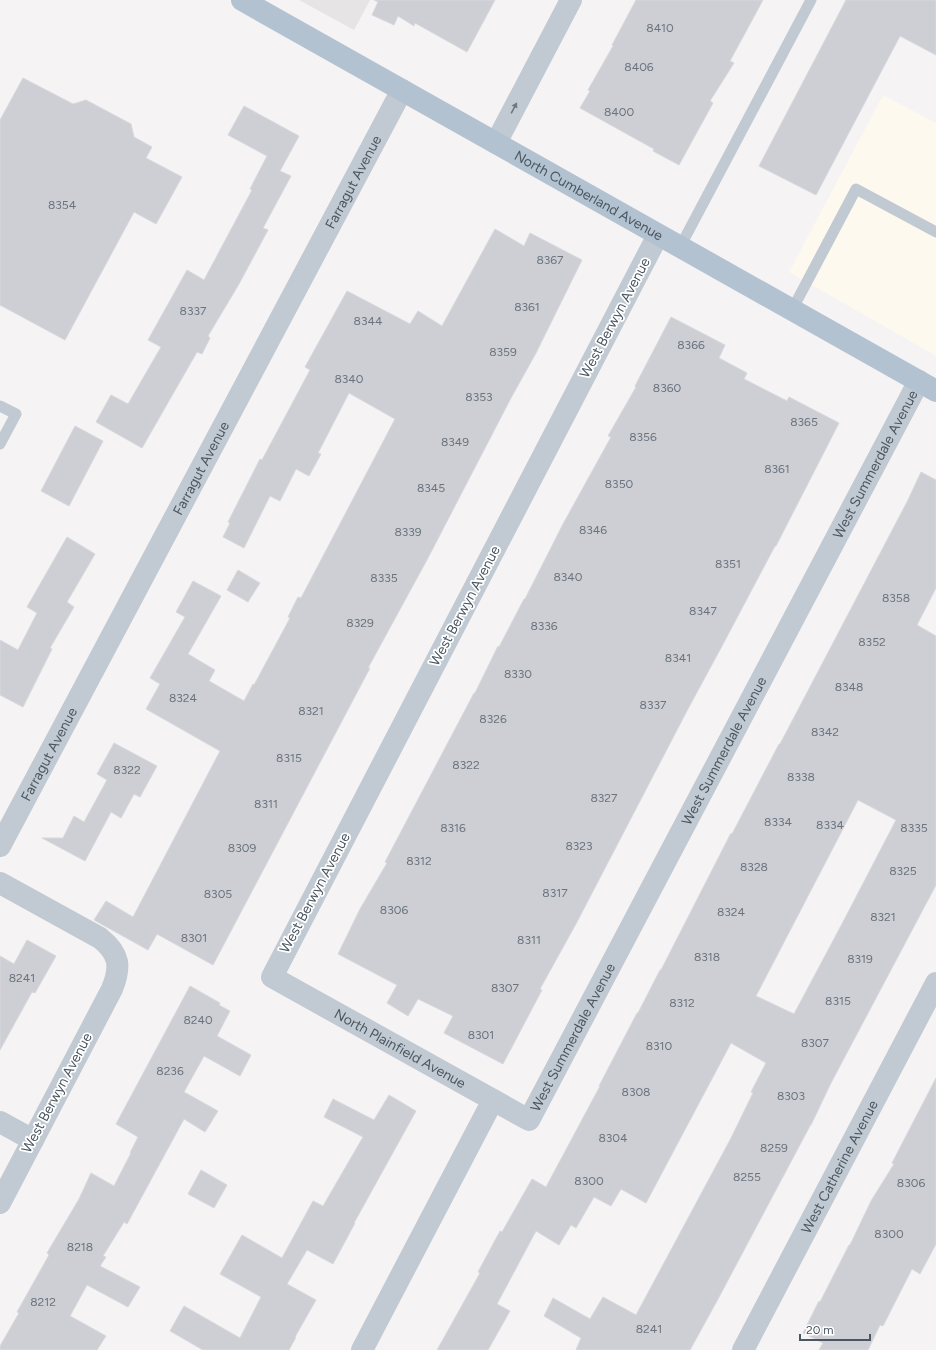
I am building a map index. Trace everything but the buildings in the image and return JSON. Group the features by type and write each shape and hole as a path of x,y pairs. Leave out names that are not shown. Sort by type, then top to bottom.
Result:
{"main road":[{"name":"North Cumberland Avenue","path":"242,0 927,386"}],"street":[{"path":"496,143 571,0"},
{"name":"Farragut Avenue","path":"0,846 402,90"},
{"name":"West Berwyn Avenue","path":"272,977 658,234"},
{"name":"West Summerdale Avenue","path":"529,1120 927,386"},
{"name":"West Berwyn Avenue","path":"0,883 100,938 111,948 117,959 118,968 112,990 0,1203"},
{"name":"North Plainfield Avenue","path":"272,977 529,1120"},
{"name":"West Catherine Avenue","path":"743,1350 936,983"},
{"path":"362,1350 492,1100"},
{"path":"0,1122 33,1140"}],"lane":[{"path":"680,247 811,0"},
{"path":"792,310 856,189 936,232"},
{"path":"0,406 16,414 0,444"}],"shaded area":[{"path":"299,0 370,0 354,30"},
{"path":"883,95 936,123 936,356 789,272"}]}
